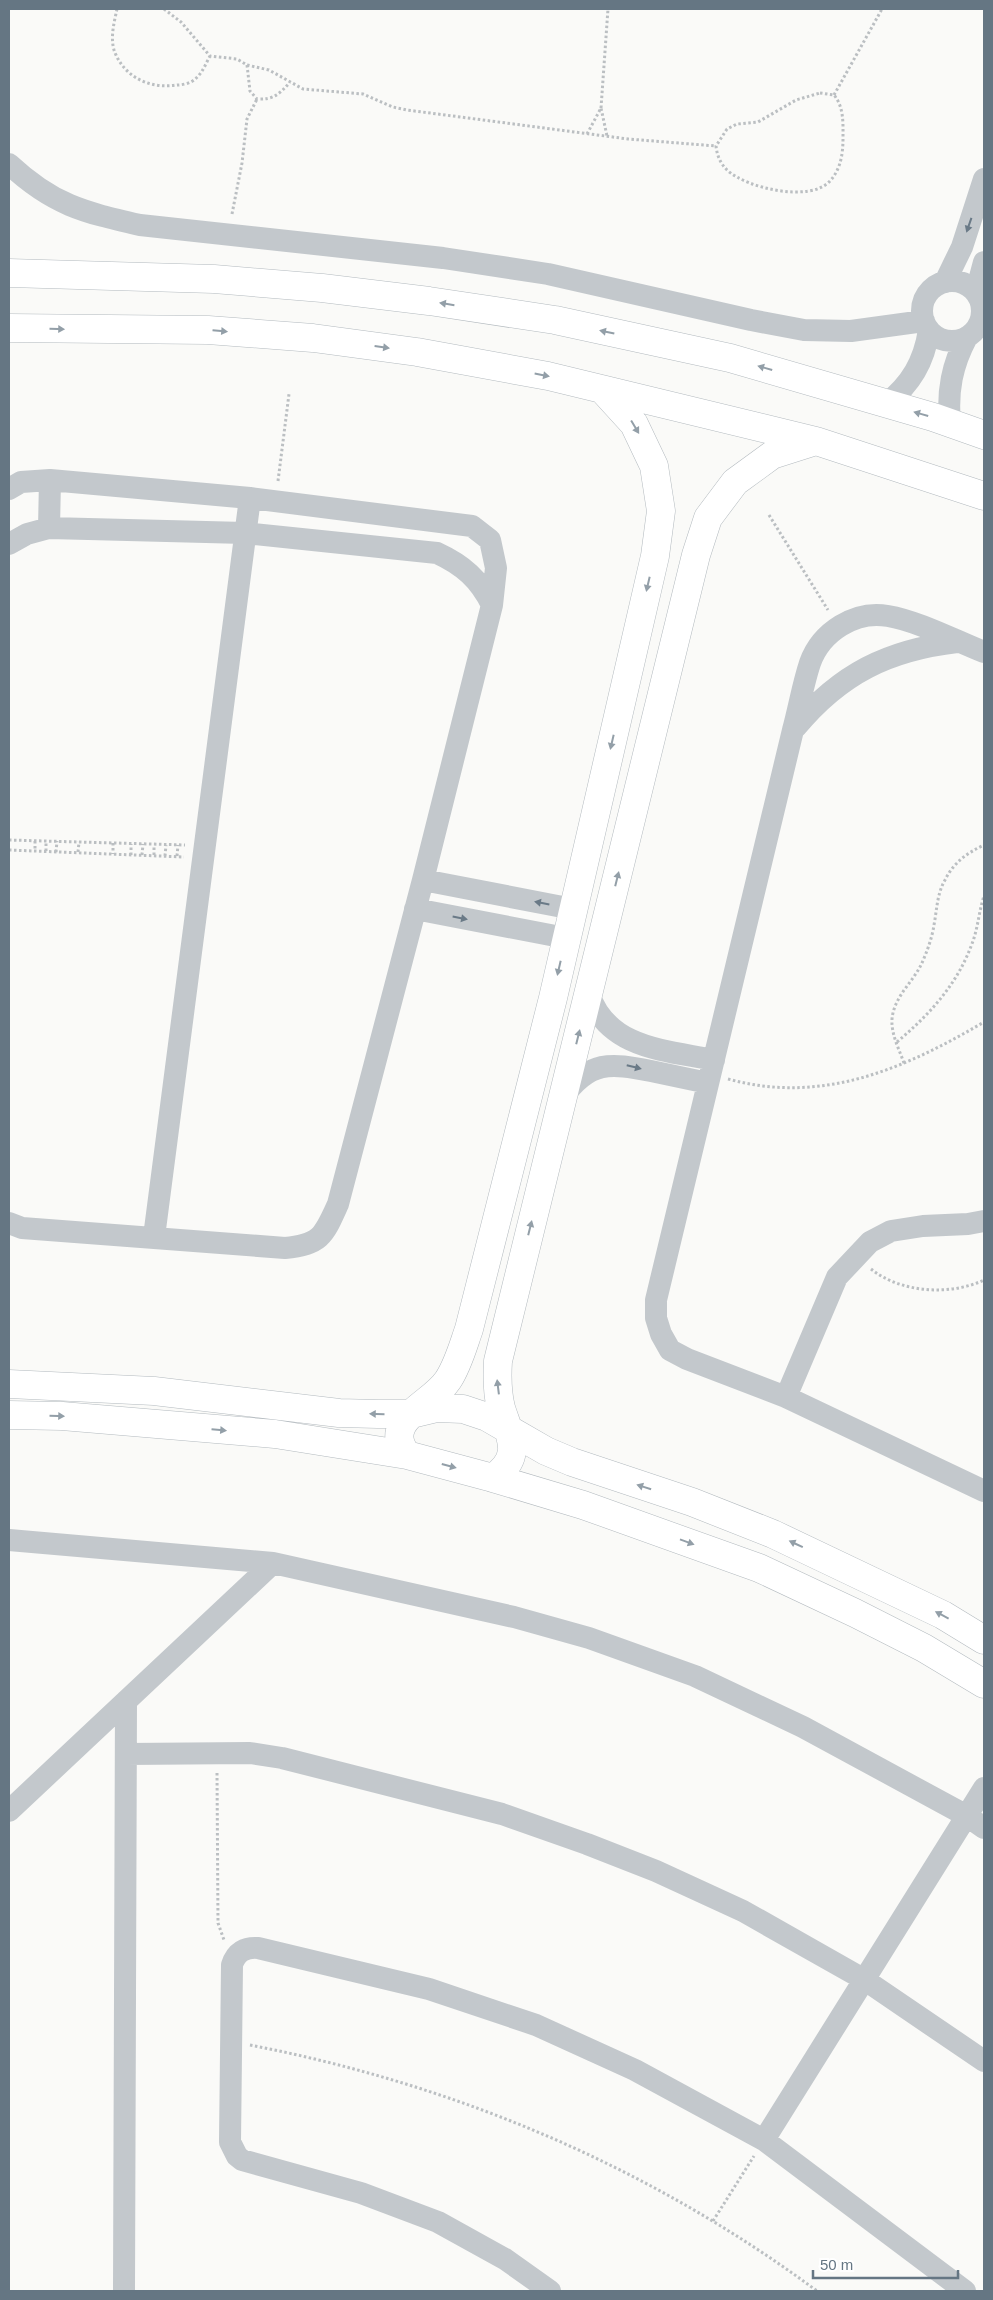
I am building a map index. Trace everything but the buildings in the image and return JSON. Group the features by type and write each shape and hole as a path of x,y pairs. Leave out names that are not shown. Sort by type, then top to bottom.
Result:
{"street":[{"path":"9,164 29,182 59,201 91,214 140,225 443,258 548,274 742,318 804,330 851,331 926,326 937,337 947,341 976,337"},
{"path":"945,282 962,247 984,179"},
{"path":"976,292 984,262"},
{"path":"9,273 214,279 322,288 429,301 555,320 730,358 950,423 984,435"},
{"path":"886,404 907,384 916,372 922,359 926,326 922,311 924,300 929,291 945,282 962,283 976,292 980,299 982,314 976,337 959,353 951,379 950,423"},
{"path":"9,328 208,330 313,338 417,352 548,376 816,441 984,496"},
{"path":"407,1455 400,1444 400,1428 404,1419 431,1400 448,1381 459,1358 469,1329 573,909 655,556 660,511 654,466 634,424 604,390"},
{"path":"493,1478 509,1463 513,1441 501,1407 496,1382 498,1361 696,555 708,518 735,482 772,455 816,441"},
{"path":"9,489 21,482 50,480 250,498 472,526 490,540 496,568 492,605 423,880 338,1204 326,1230 306,1246 285,1248 22,1228 9,1223"},
{"path":"48,528 50,480"},
{"path":"154,1237 250,498"},
{"path":"437,553 441,522"},
{"path":"9,544 27,534 48,528 245,533 437,553 455,561 470,573 483,588 492,605"},
{"path":"984,652 888,616 868,615 838,627 819,645 810,663 656,1300 656,1318 661,1334 670,1350 687,1360 786,1398 984,1490"},
{"path":"794,730 811,708 854,674 878,661 904,651 931,645 959,642"},
{"path":"423,880 573,909"},
{"path":"415,909 566,938"},
{"path":"589,994 600,1018 619,1035 711,1072"},
{"path":"563,1097 583,1075 597,1068 612,1065 711,1072"},
{"path":"786,1398 837,1276 854,1256 870,1242 891,1232 923,1226 968,1224 984,1221"},
{"path":"9,1384 154,1391 339,1413 412,1414 437,1408 463,1409 487,1417 546,1452 692,1502 773,1534 935,1611 984,1640"},
{"path":"9,1415 62,1416 276,1434 407,1455 493,1478 583,1505 759,1568 907,1639 984,1684"},
{"path":"9,1540 273,1563 514,1617 589,1638 686,1673 803,1727 976,1822"},
{"path":"9,1811 273,1563"},
{"path":"124,2291 126,1701"},
{"path":"126,1754 250,1753 311,1764 502,1814 588,1844 656,1871 743,1911 864,1980 984,2061"},
{"path":"764,2140 864,1980 976,1822 984,1788"},
{"path":"550,2291 506,2259 438,2222 361,2193 242,2160 237,2156 230,2142 232,1965 234,1958 244,1949 258,1948 428,1989 536,2025 635,2070 764,2140 965,2291"}],"path":[{"path":"117,9 113,27 116,54 134,76 146,83 156,86 185,84 195,79 210,56"},
{"path":"164,9 186,27 210,56 237,59 247,65 269,70 303,89 363,94 393,107 407,110 588,134 716,146"},
{"path":"607,136 601,108 608,9"},
{"path":"834,94 882,9"},
{"path":"247,65 250,91 257,99 266,100 279,95 290,82"},
{"path":"820,93 834,94 841,108 843,151 839,166 830,181 819,189 804,193 750,183 728,171 717,155 716,146 727,129 737,124 758,122 806,96 820,93"},
{"path":"228,234 242,163 248,119 257,99"},
{"path":"588,134 601,108"},
{"path":"275,501 289,394"},
{"path":"769,515 838,627"},
{"path":"10,840 178,845 203,852 177,856 154,856 10,850 10,840"},
{"path":"23,840 23,850"},
{"path":"35,841 35,851"},
{"path":"46,841 46,851"},
{"path":"56,852 57,841"},
{"path":"78,852 79,842"},
{"path":"113,843 113,854"},
{"path":"131,844 131,854"},
{"path":"142,844 142,855"},
{"path":"154,844 154,856"},
{"path":"166,845 166,856"},
{"path":"177,856 178,845"},
{"path":"904,1063 892,1020 894,1007 920,965 929,945 937,902 944,880 957,862 984,845"},
{"path":"897,1042 925,1018 953,982 973,941 984,896"},
{"path":"711,1072 747,1084 784,1089 821,1087 858,1080 904,1063 940,1048 984,1022"},
{"path":"854,1256 875,1272 899,1284 924,1289 951,1290 984,1280"},
{"path":"217,1753 218,1923 221,1936 234,1958"},
{"path":"232,2041 350,2066 466,2102 578,2148 633,2176 713,2221 817,2291"},
{"path":"713,2221 764,2140"}]}
